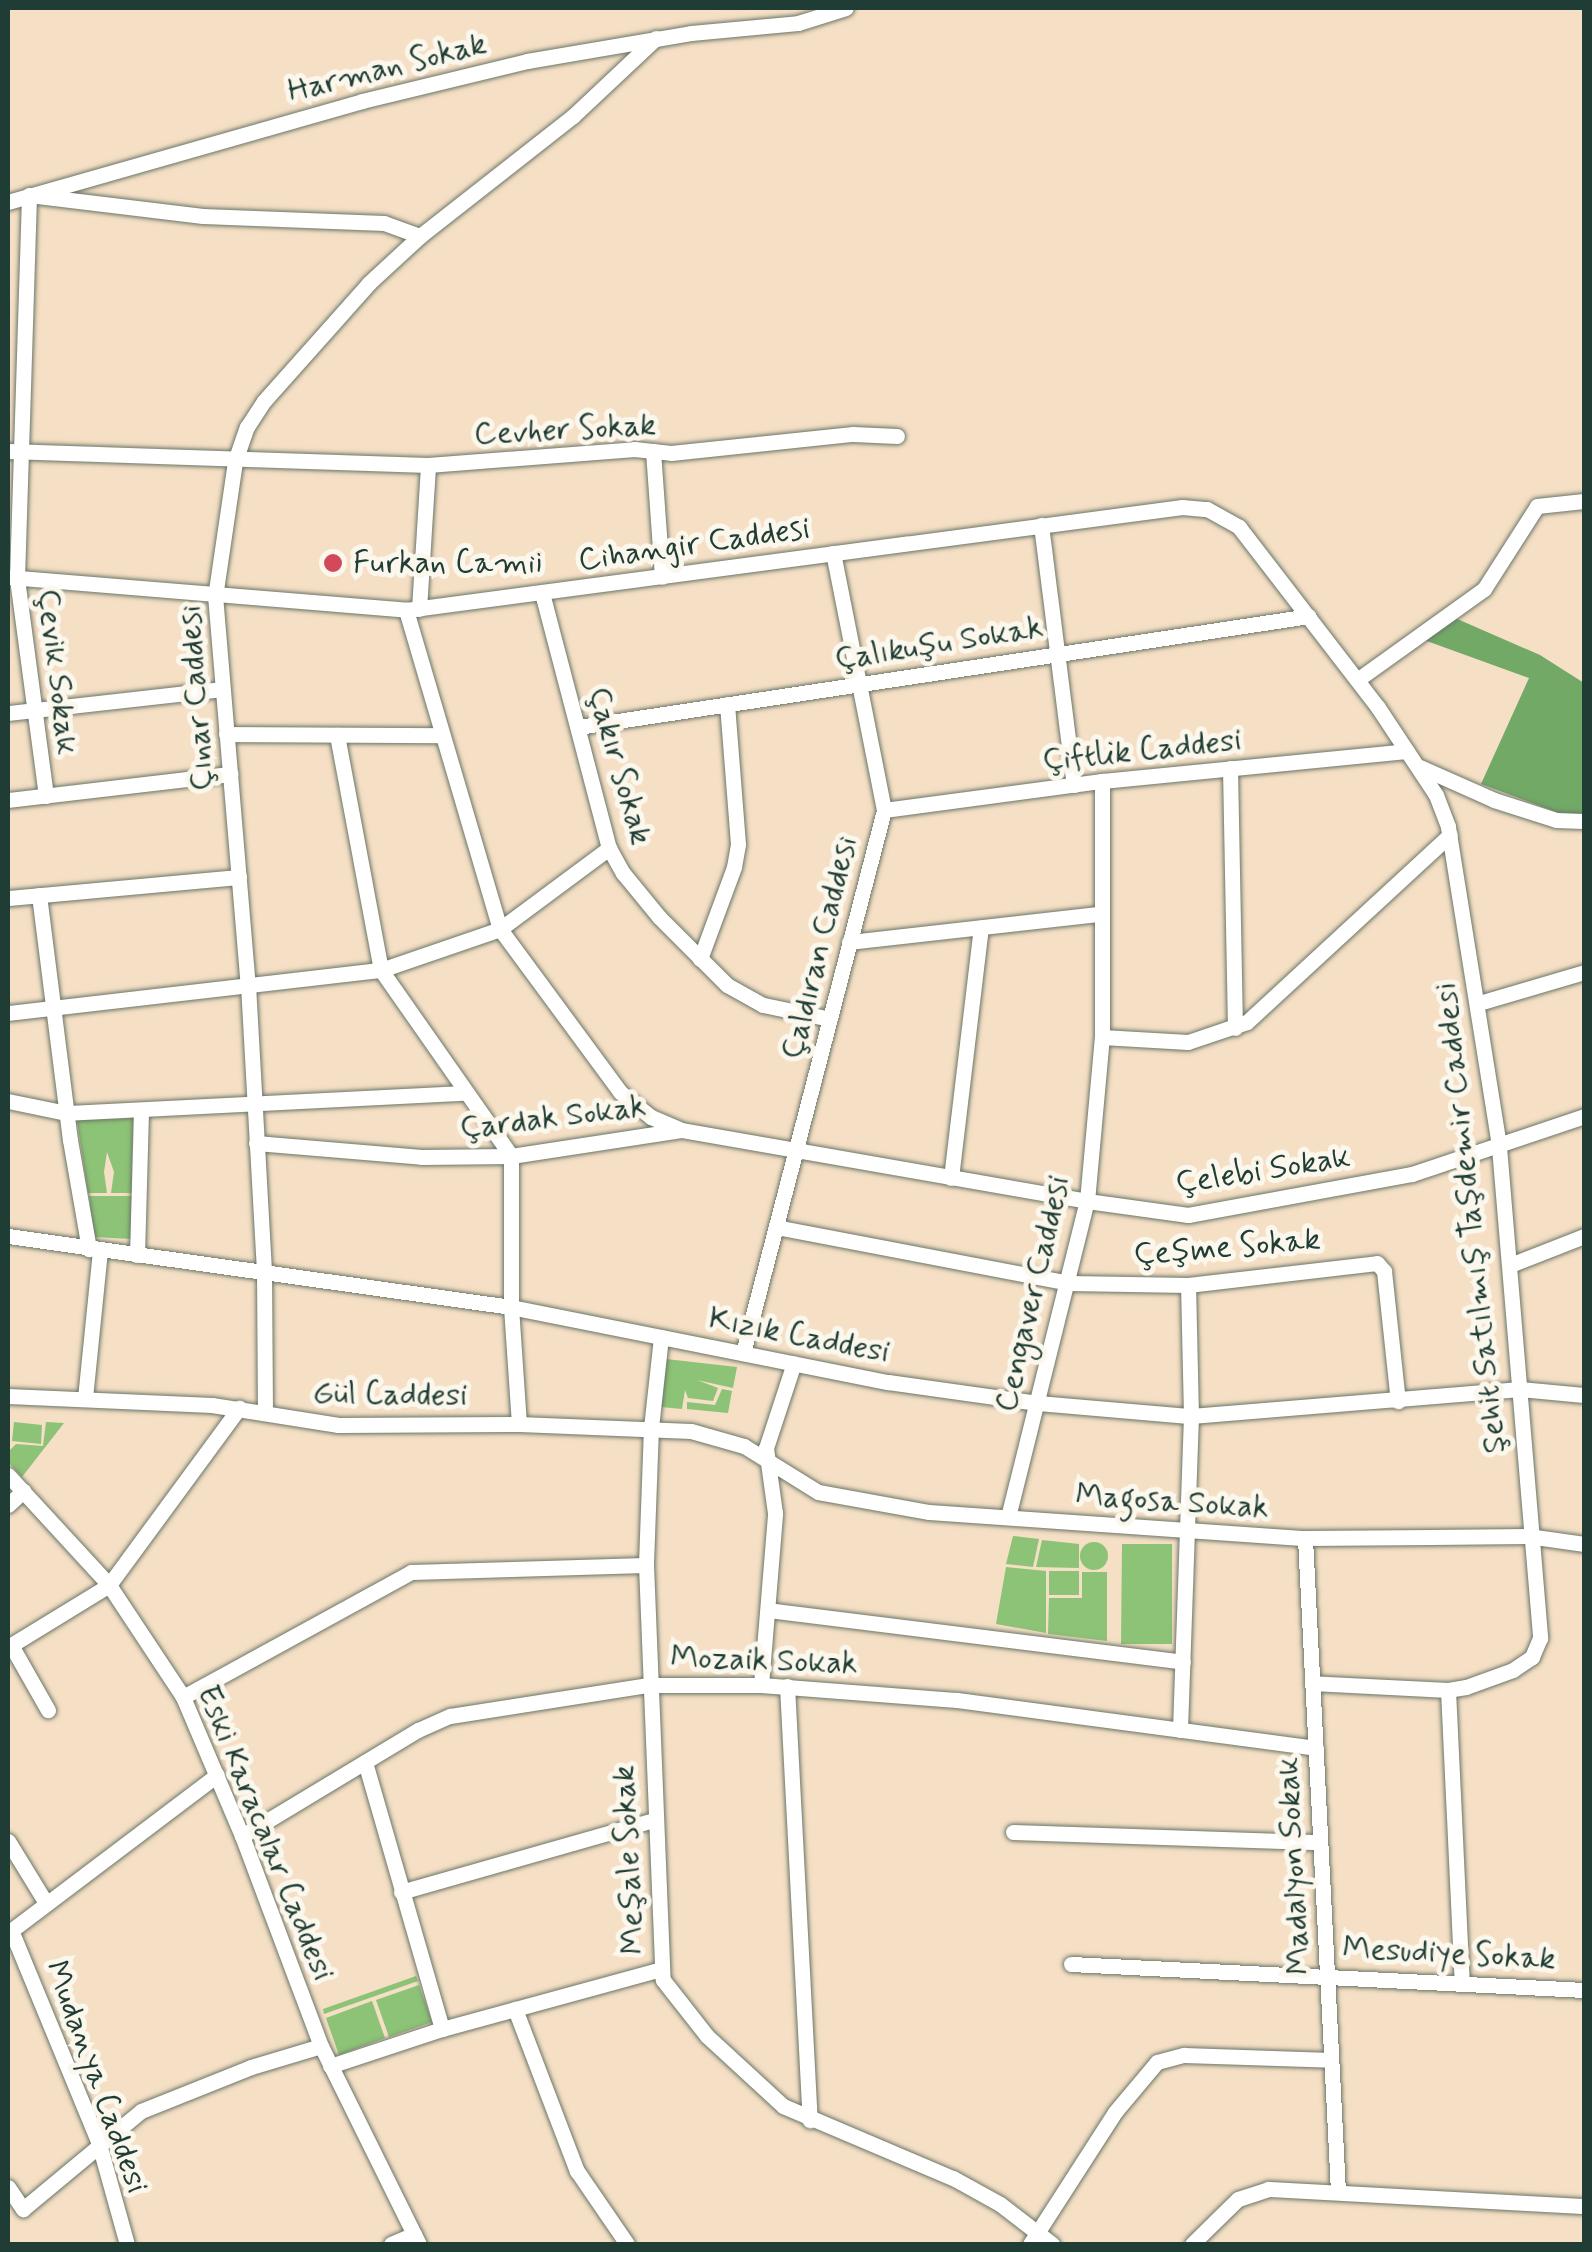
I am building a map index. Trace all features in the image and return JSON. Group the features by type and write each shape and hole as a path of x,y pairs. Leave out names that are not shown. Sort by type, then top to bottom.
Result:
{"street":[{"name":"Harman Sokak","path":"8,202 362,102 527,61 656,38 798,23 846,8"},
{"name":"Çınar Caddesi","path":"265,1413 264,1270 248,988 215,597 235,461 247,427 264,401 369,283 420,236 573,116 656,38"},
{"path":"29,194 203,216 384,223 420,236"},
{"name":"Çevik Sokak","path":"29,194 26,344 14,452 12,577 46,796"},
{"path":"8,349 26,344"},
{"name":"Cevher Sokak","path":"14,452 428,465 853,434 897,436"},
{"path":"653,451 662,577"},
{"path":"428,465 412,609 442,735 500,929 620,1092 651,1117 682,1130"},
{"path":"1357,680 1484,589 1538,506 1584,500"},
{"name":"Cihangir Caddesi","path":"12,577 215,597 412,609 1040,525 1182,508 1207,509"},
{"name":"Şehit Satılmış Taşdemir Caddesi","path":"1207,509 1239,527 1357,680 1436,795 1450,835 1499,1147 1539,1649 1513,1670 1448,1690"},
{"path":"1040,525 1060,654 1074,785"},
{"name":"Çaldıran Caddesi","path":"743,1353 884,810 833,553"},
{"name":"Çakır Sokak","path":"542,594 609,848 638,893 727,985 763,1005 830,1019"},
{"name":"Çalıkuşu Sokak","path":"578,727 1308,616"},
{"path":"8,714 222,689"},
{"path":"700,959 738,844 727,704"},
{"path":"226,734 442,735"},
{"path":"337,734 381,970 510,1156 511,1307 519,1424"},
{"name":"Çiftlik Caddesi","path":"884,810 1102,781 1406,751"},
{"path":"1416,765 1509,805 1556,820 1584,821"},
{"path":"1230,768 1235,1028"},
{"path":"8,800 230,774"},
{"name":"Cengaver Caddesi","path":"1008,1517 1086,1202 1102,1038 1102,781"},
{"path":"1102,1038 1188,1042 1247,1022 1450,835"},
{"path":"8,1013 381,970 500,929 609,848"},
{"path":"8,898 239,877"},
{"path":"39,895 66,1113 94,1250 84,1398"},
{"path":"850,942 1099,914"},
{"path":"951,1178 981,928"},
{"path":"1479,1002 1584,972"},
{"path":"8,1100 66,1113 466,1092"},
{"path":"137,1255 140,1110"},
{"name":"Çelebi Sokak","path":"795,1152 1162,1214 1226,1211 1412,1174 1584,1116"},
{"name":"Çardak Sokak","path":"256,1143 420,1157 510,1156 682,1130 795,1152"},
{"name":"Çeşme Sokak","path":"776,1227 1069,1283 1188,1285 1370,1261 1384,1271 1398,1400"},
{"name":"Kızık Caddesi","path":"8,1236 511,1307 794,1363 1038,1403 1191,1416 1520,1388 1584,1395"},
{"path":"1510,1265 1584,1236"},
{"path":"1180,1730 1191,1416 1188,1285"},
{"name":"Meşale Sokak","path":"661,1337 651,1427 646,1565 661,1969 667,1988 707,2036 760,2087 810,2120 902,2154 953,2178 1034,2239 1052,2244"},
{"path":"762,1684 776,1513 767,1438 794,1363"},
{"name":"Gül Caddesi","path":"8,1396 239,1408 338,1425 651,1427 730,1439 767,1460"},
{"path":"48,1710 9,1646 109,1585 239,1408"},
{"name":"Magosa Sokak","path":"767,1460 792,1480 832,1496 897,1509 1186,1532 1305,1538 1528,1536 1584,1544"},
{"name":"Eski Karacalar Caddesi","path":"8,1476 109,1585 184,1697 242,1836 321,2046 416,2239"},
{"path":"8,1505 24,1492"},
{"name":"Madalyon Sokak","path":"1305,1538 1338,2190"},
{"path":"184,1697 411,1572 646,1565"},
{"path":"768,1610 1183,1662"},
{"path":"1312,1683 1448,1690 1462,1982"},
{"name":"Mozaik Sokak","path":"242,1836 450,1716 648,1685 762,1684 957,1700 1316,1748"},
{"path":"787,1686 810,2120"},
{"path":"365,1762 442,2029"},
{"path":"10,1931 217,1775"},
{"path":"402,1892 654,1820"},
{"path":"1013,1832 1320,1842"},
{"path":"8,1841 46,1903"},
{"name":"Mudanya Caddesi","path":"10,1931 99,2144 127,2244"},
{"name":"Mesudiye Sokak","path":"1071,1964 1584,1990"},
{"path":"330,2066 442,2029 661,1969"},
{"path":"515,2009 577,2171 628,2244"},
{"path":"8,2187 23,2209 99,2144 158,2103 321,2046"},
{"path":"1034,2239 1115,2112 1157,2062 1184,2055 1332,2060"},
{"path":"1192,2244 1226,2207 1248,2193 1338,2190 1584,2206"},
{"path":"391,2244 416,2239"}],"green space":[{"path":"1455,618 1540,655 1584,683 1584,814 1567,816 1481,784 1529,678 1424,640"},
{"path":"133,1118 132,1193 111,1193 114,1172 107,1152 107,1193 88,1193 77,1120"},
{"path":"89,1196 132,1196 131,1239 94,1237"},
{"path":"666,1359 737,1367 733,1388 697,1380 718,1388 713,1401 688,1398 685,1390 682,1409 661,1407"},
{"path":"722,1389 732,1391 728,1413 687,1409 687,1402 715,1405"},
{"path":"14,1422 42,1425 41,1444 12,1441"},
{"path":"46,1422 64,1423 22,1477 8,1462 8,1452 16,1444 43,1446"},
{"path":"1013,1536 1039,1539 1033,1567 1006,1564"},
{"path":"1042,1540 1079,1544 1079,1568 1036,1567"},
{"path":"1094,1542 1104,1546 1108,1556 1104,1566 1094,1570 1084,1566 1080,1556 1084,1546"},
{"path":"1122,1544 1172,1544 1172,1644 1121,1644"},
{"path":"1006,1567 1046,1571 1046,1633 996,1624"},
{"path":"1049,1571 1079,1571 1079,1595 1049,1595"},
{"path":"1082,1572 1107,1572 1107,1641 1048,1634 1049,1598 1082,1598"},
{"path":"416,1976 418,1981 324,2014 323,2009"},
{"path":"419,1985 432,2022 389,2037 376,2000"},
{"path":"372,2001 385,2038 339,2055 326,2018"}],"place":[{"name":"Furkan Camii","path":"333,563"}]}
